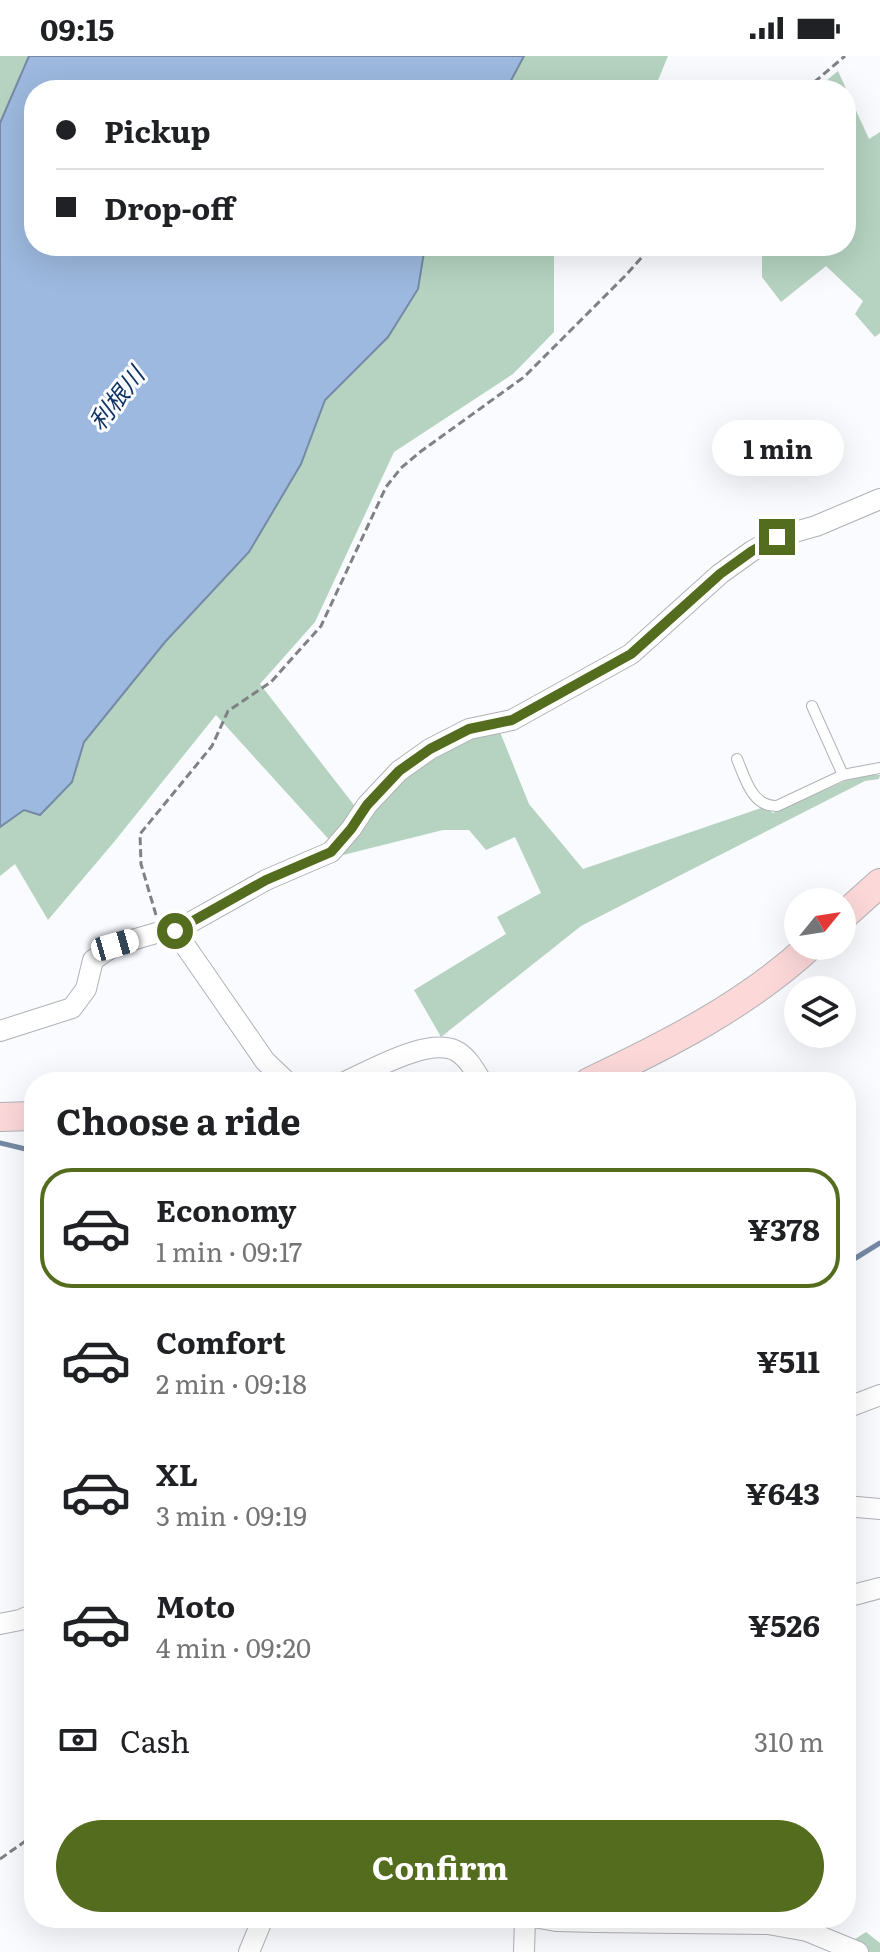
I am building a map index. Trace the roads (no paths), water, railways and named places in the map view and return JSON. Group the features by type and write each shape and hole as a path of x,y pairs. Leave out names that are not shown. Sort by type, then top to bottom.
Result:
{"main road":[{"path":"856,904 880,883"},
{"path":"609,1072 699,1026 795,960"},
{"path":"0,1117 24,1116"}],"street":[{"path":"0,1031 72,1008 86,989 93,960 115,945 169,931 266,880 331,852 367,805 399,771 430,749 469,729 512,720 631,654 720,574 752,551 777,537 816,526 880,499"},
{"path":"169,931 265,1061 277,1072"},
{"path":"368,1072 420,1049 443,1047 457,1051 476,1072"},
{"path":"856,1404 880,1395"},
{"path":"856,1507 880,1509"},
{"path":"856,1594 880,1588"},
{"path":"0,1624 24,1618"},
{"path":"249,1952 259,1928"},
{"path":"524,1952 525,1928"},
{"path":"790,1928 807,1931 858,1952"}],"lane":[{"path":"812,706 843,775"},
{"path":"737,759 752,793 769,806 777,806 843,775 880,768"}],"water":[{"name":"利根川","path":"29,56 524,56 511,80 24,80 24,256 423,256 418,289 388,337 325,400 301,464 249,552 165,642 84,742 72,782 40,815 24,810 0,827 0,123"}],"waterway":[{"path":"0,1143 24,1149"},
{"path":"856,1258 880,1243"}]}
